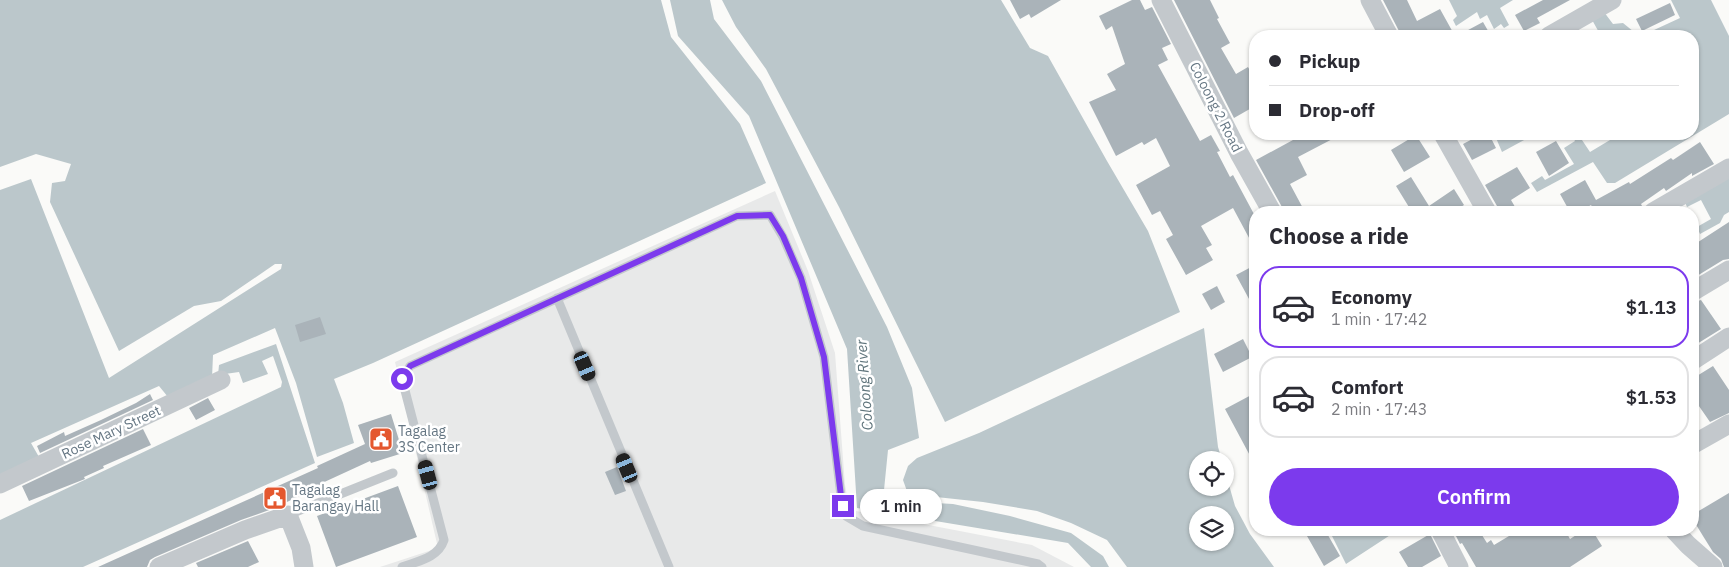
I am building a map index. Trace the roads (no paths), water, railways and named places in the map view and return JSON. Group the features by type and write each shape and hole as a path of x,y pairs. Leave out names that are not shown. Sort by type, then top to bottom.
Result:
{"street":[{"name":"Coloong 2 Road","path":"1161,0 1239,153 1269,206"},
{"path":"1370,0 1386,30"},
{"path":"1559,30 1612,0"},
{"path":"1446,140 1484,206"},
{"path":"1663,206 1729,168"},
{"path":"1699,288 1729,270"},
{"path":"1699,356 1729,337"},
{"name":"Rose Mary Street","path":"0,484 221,380"},
{"path":"1699,441 1729,424"},
{"path":"159,567 245,530 288,515 302,548 304,567"},
{"path":"1443,536 1459,567"},
{"path":"1680,536 1713,567"}],"lane":[{"path":"402,567 434,555 441,549 444,540 402,379 410,366 737,216 770,215 783,236 801,278 824,357 841,496 846,516 863,526 1038,564 1042,567"},
{"path":"557,298 669,567"},
{"path":"288,515 393,473"}],"water":[{"path":"0,0 661,0 671,37 740,124 766,183 373,363 334,379 354,443 317,457 296,383 275,328 213,355 212,378 168,397 159,386 31,443 39,457 0,476 0,190 31,179 109,378 281,269 282,264 275,264 221,301 194,306 119,351 50,202 52,183 65,181 71,164 36,154 0,167"},
{"name":"Coloong River","path":"670,0 710,0 714,19 761,81 887,327 912,388 919,438 888,450 883,500 953,504 1010,516 1071,533 1103,556 1109,567 1091,567 1068,543 857,508 847,349 749,116 678,36"},
{"path":"722,0 1001,0 1030,48 1048,56 1148,231 1180,312 945,422 839,207 766,69 736,27"},
{"path":"1449,0 1513,0 1500,8 1509,25 1504,28 1501,24 1494,29 1487,15 1480,19 1477,12 1456,26 1453,20 1457,16"},
{"path":"1671,0 1711,0 1729,36 1729,114 1699,132 1699,30 1654,30 1680,18"},
{"path":"1604,12 1613,24 1623,23 1632,30 1598,30 1591,18"},
{"path":"1497,140 1524,140 1502,152"},
{"path":"1574,140 1582,140 1590,152 1610,140 1686,140 1615,183 1607,183 1593,162 1537,192 1531,183 1542,176 1545,180 1574,164 1564,148"},
{"path":"1729,176 1729,212 1724,215 1720,223 1700,234 1699,226 1711,219 1701,200 1687,206 1684,200"},
{"path":"1204,328 1219,451 1189,451 1189,496 1232,496 1235,506 1249,532 1249,536 1251,536 1274,567 1127,567 1107,540 1071,523 1037,511 983,502 908,494 903,480 908,466 917,458 979,433"},
{"path":"276,344 315,463 83,567 0,567 0,520 281,387 282,382 273,356 262,361 268,374 243,383 239,372 218,375 219,365"},
{"path":"1332,536 1389,536 1346,564"}],"place":[{"name":"Tagalag 3S Center","path":"381,439"},
{"name":"Tagalag Barangay Hall","path":"275,498"}]}
